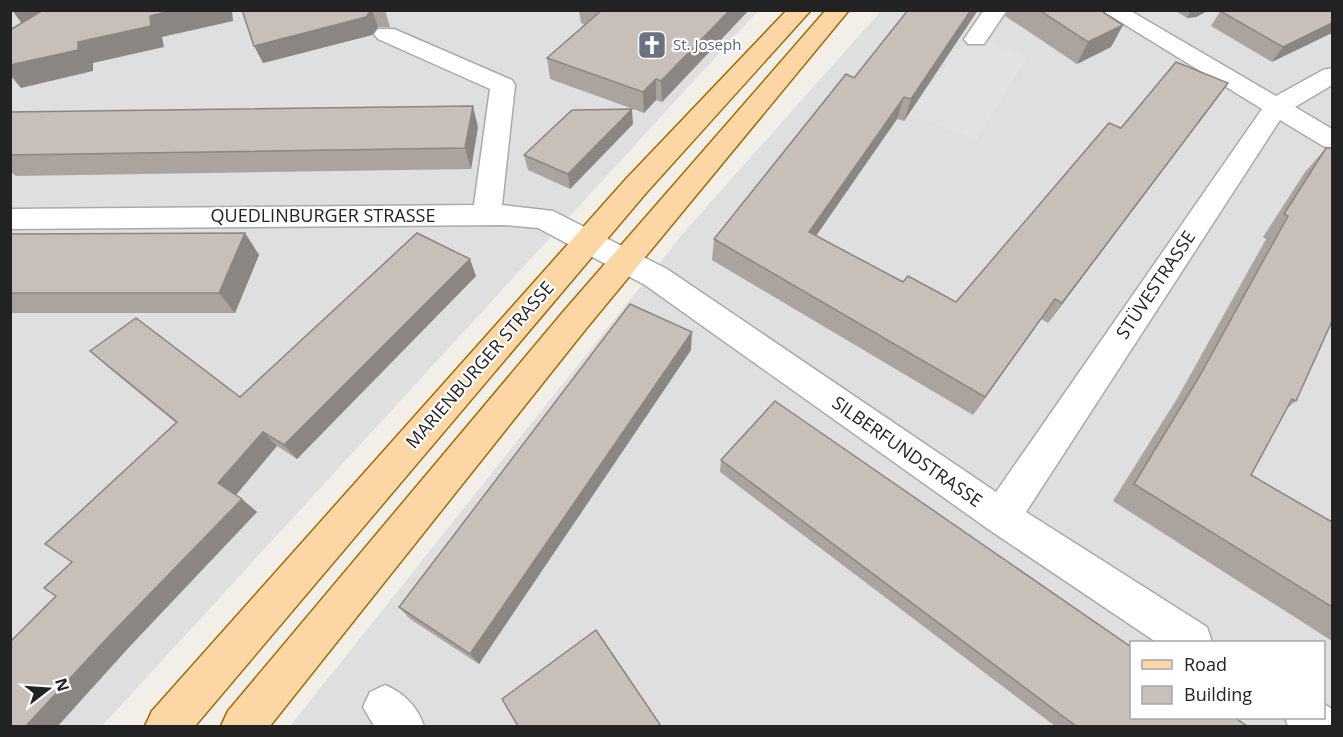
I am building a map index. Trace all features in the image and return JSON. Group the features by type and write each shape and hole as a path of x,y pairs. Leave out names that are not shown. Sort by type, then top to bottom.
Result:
{"main road":[{"name":"MARIENBURGER STRASSE","path":"167,726 587,241 800,10"},
{"path":"243,726 625,260 838,10"}],"street":[{"path":"976,39 996,10"},
{"path":"1112,10 1332,140"},
{"path":"386,34 503,85 487,215"},
{"name":"STÜVESTRASSE","path":"1001,517 1276,107 1332,75"},
{"name":"QUEDLINBURGER STRASSE","path":"10,219 487,215 543,218 625,260"},
{"name":"SILBERFUNDSTRASSE","path":"625,260 657,277 1001,517 1190,641"}],"shaded area":[{"path":"10,11 758,11 102,726 11,726"},
{"path":"881,11 1332,11 1332,726 290,726 685,231"},
{"path":"967,36 1028,56 976,140 910,115"}],"building":[{"path":"43,10 174,10 150,16 151,26 78,42 78,50 10,65 10,30"},
{"path":"242,10 371,10 366,17 254,46"},
{"name":"St. Joseph","path":"602,10 730,10 661,81 656,79 643,92 547,58"},
{"path":"908,10 971,10 911,99 904,97 809,232 903,282 908,276 956,302 1109,123 1121,128 1176,62 1228,83 1062,303 1055,299 985,397 714,239 846,74 854,78"},
{"path":"1039,10 1100,10 1123,25 1088,42"},
{"path":"1332,10 1332,23 1283,47 1220,11"},
{"path":"473,106 465,148 10,155 10,112"},
{"path":"632,109 568,174 524,155 572,110"},
{"path":"1326,148 1332,148 1332,321 1296,401 1292,399 1251,475 1332,522 1332,607 1134,484 1199,377 1288,216 1284,214"},
{"path":"245,233 219,293 10,293 10,234"},
{"path":"417,233 470,259 284,445 263,432 218,483 242,499 110,635 26,726 10,726 10,642 56,596 44,588 72,562 45,544 177,422 90,351 136,318 240,397"},
{"path":"630,304 692,332 470,654 399,607"},
{"path":"775,401 1130,646 1130,719 1237,719 1247,726 1076,726 721,460"},
{"path":"596,630 661,726 518,726 502,699"}],"place":[{"name":"St. Joseph","path":"652,45"}]}
